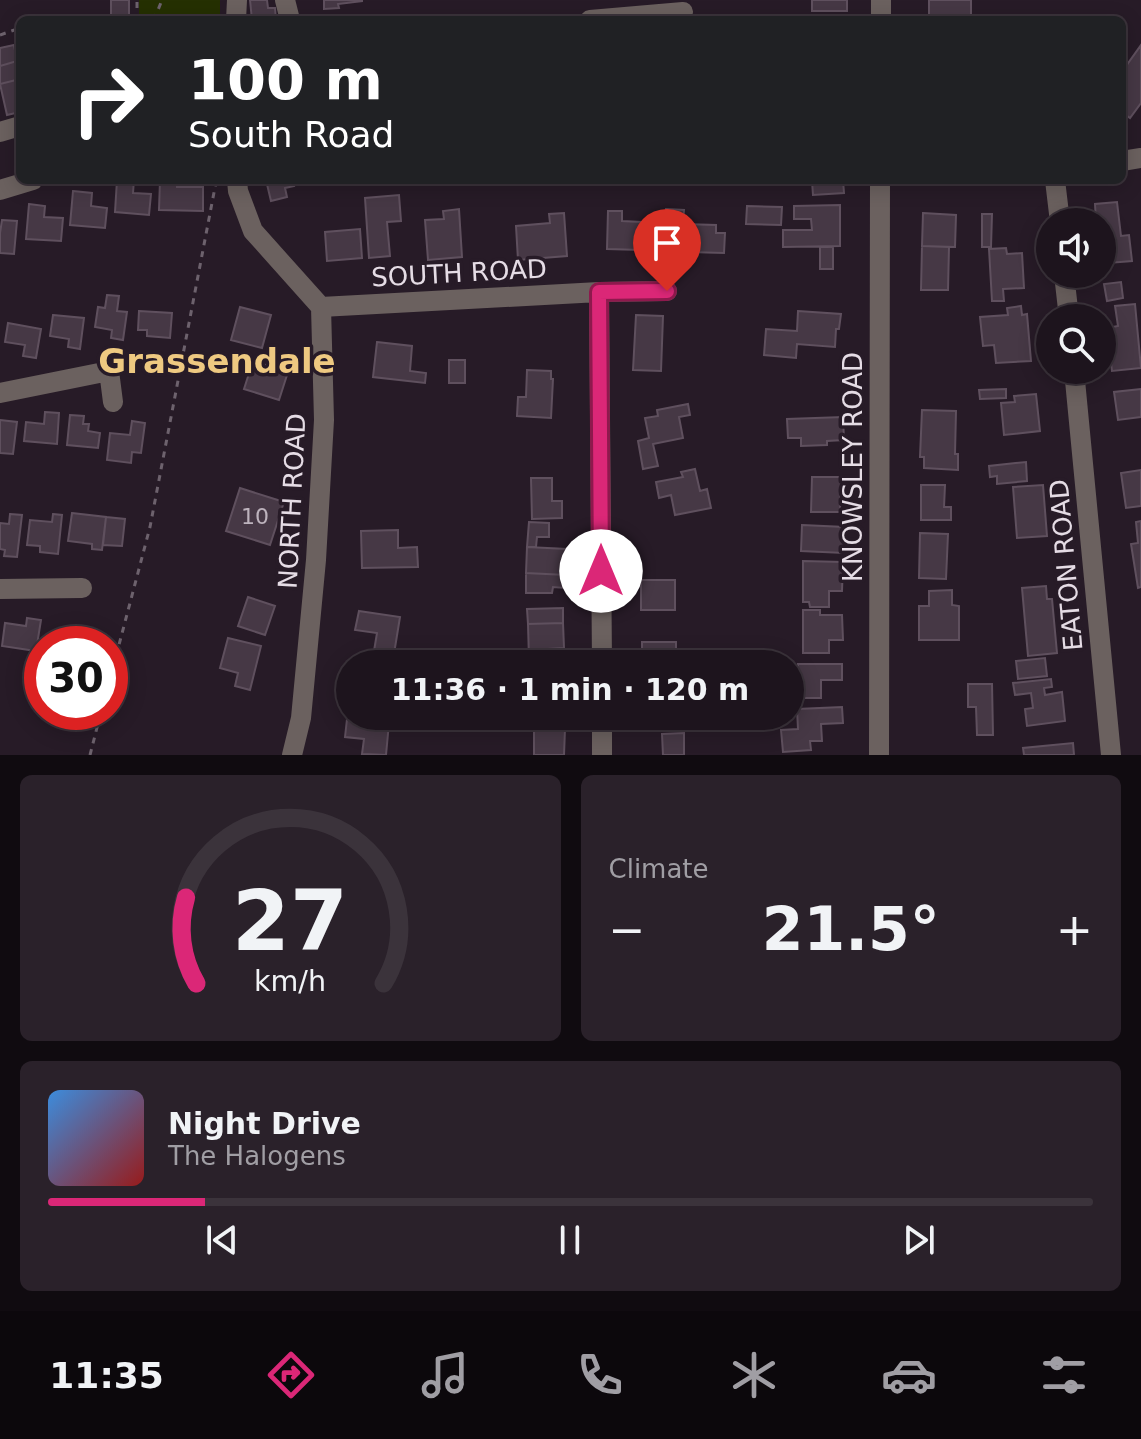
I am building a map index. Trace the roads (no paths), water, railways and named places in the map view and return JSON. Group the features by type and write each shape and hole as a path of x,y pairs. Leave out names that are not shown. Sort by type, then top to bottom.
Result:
{"street":[{"path":"636,16 683,12"},
{"path":"0,190 20,184"},
{"path":"237,184 253,231 321,307"},
{"name":"KNOWSLEY ROAD","path":"879,755 880,184"},
{"path":"1055,184 1058,208"},
{"name":"SOUTH ROAD","path":"321,307 667,291"},
{"path":"599,292 602,650"},
{"name":"NORTH ROAD","path":"292,755 301,718 316,560 324,420 321,307"},
{"path":"0,393 109,371 113,402"},
{"name":"EATON ROAD","path":"1075,384 1111,755"},
{"path":"0,589 82,588"},
{"path":"602,730 602,755"}],"district":[{"name":"Grassendale","path":"217,361"}]}
